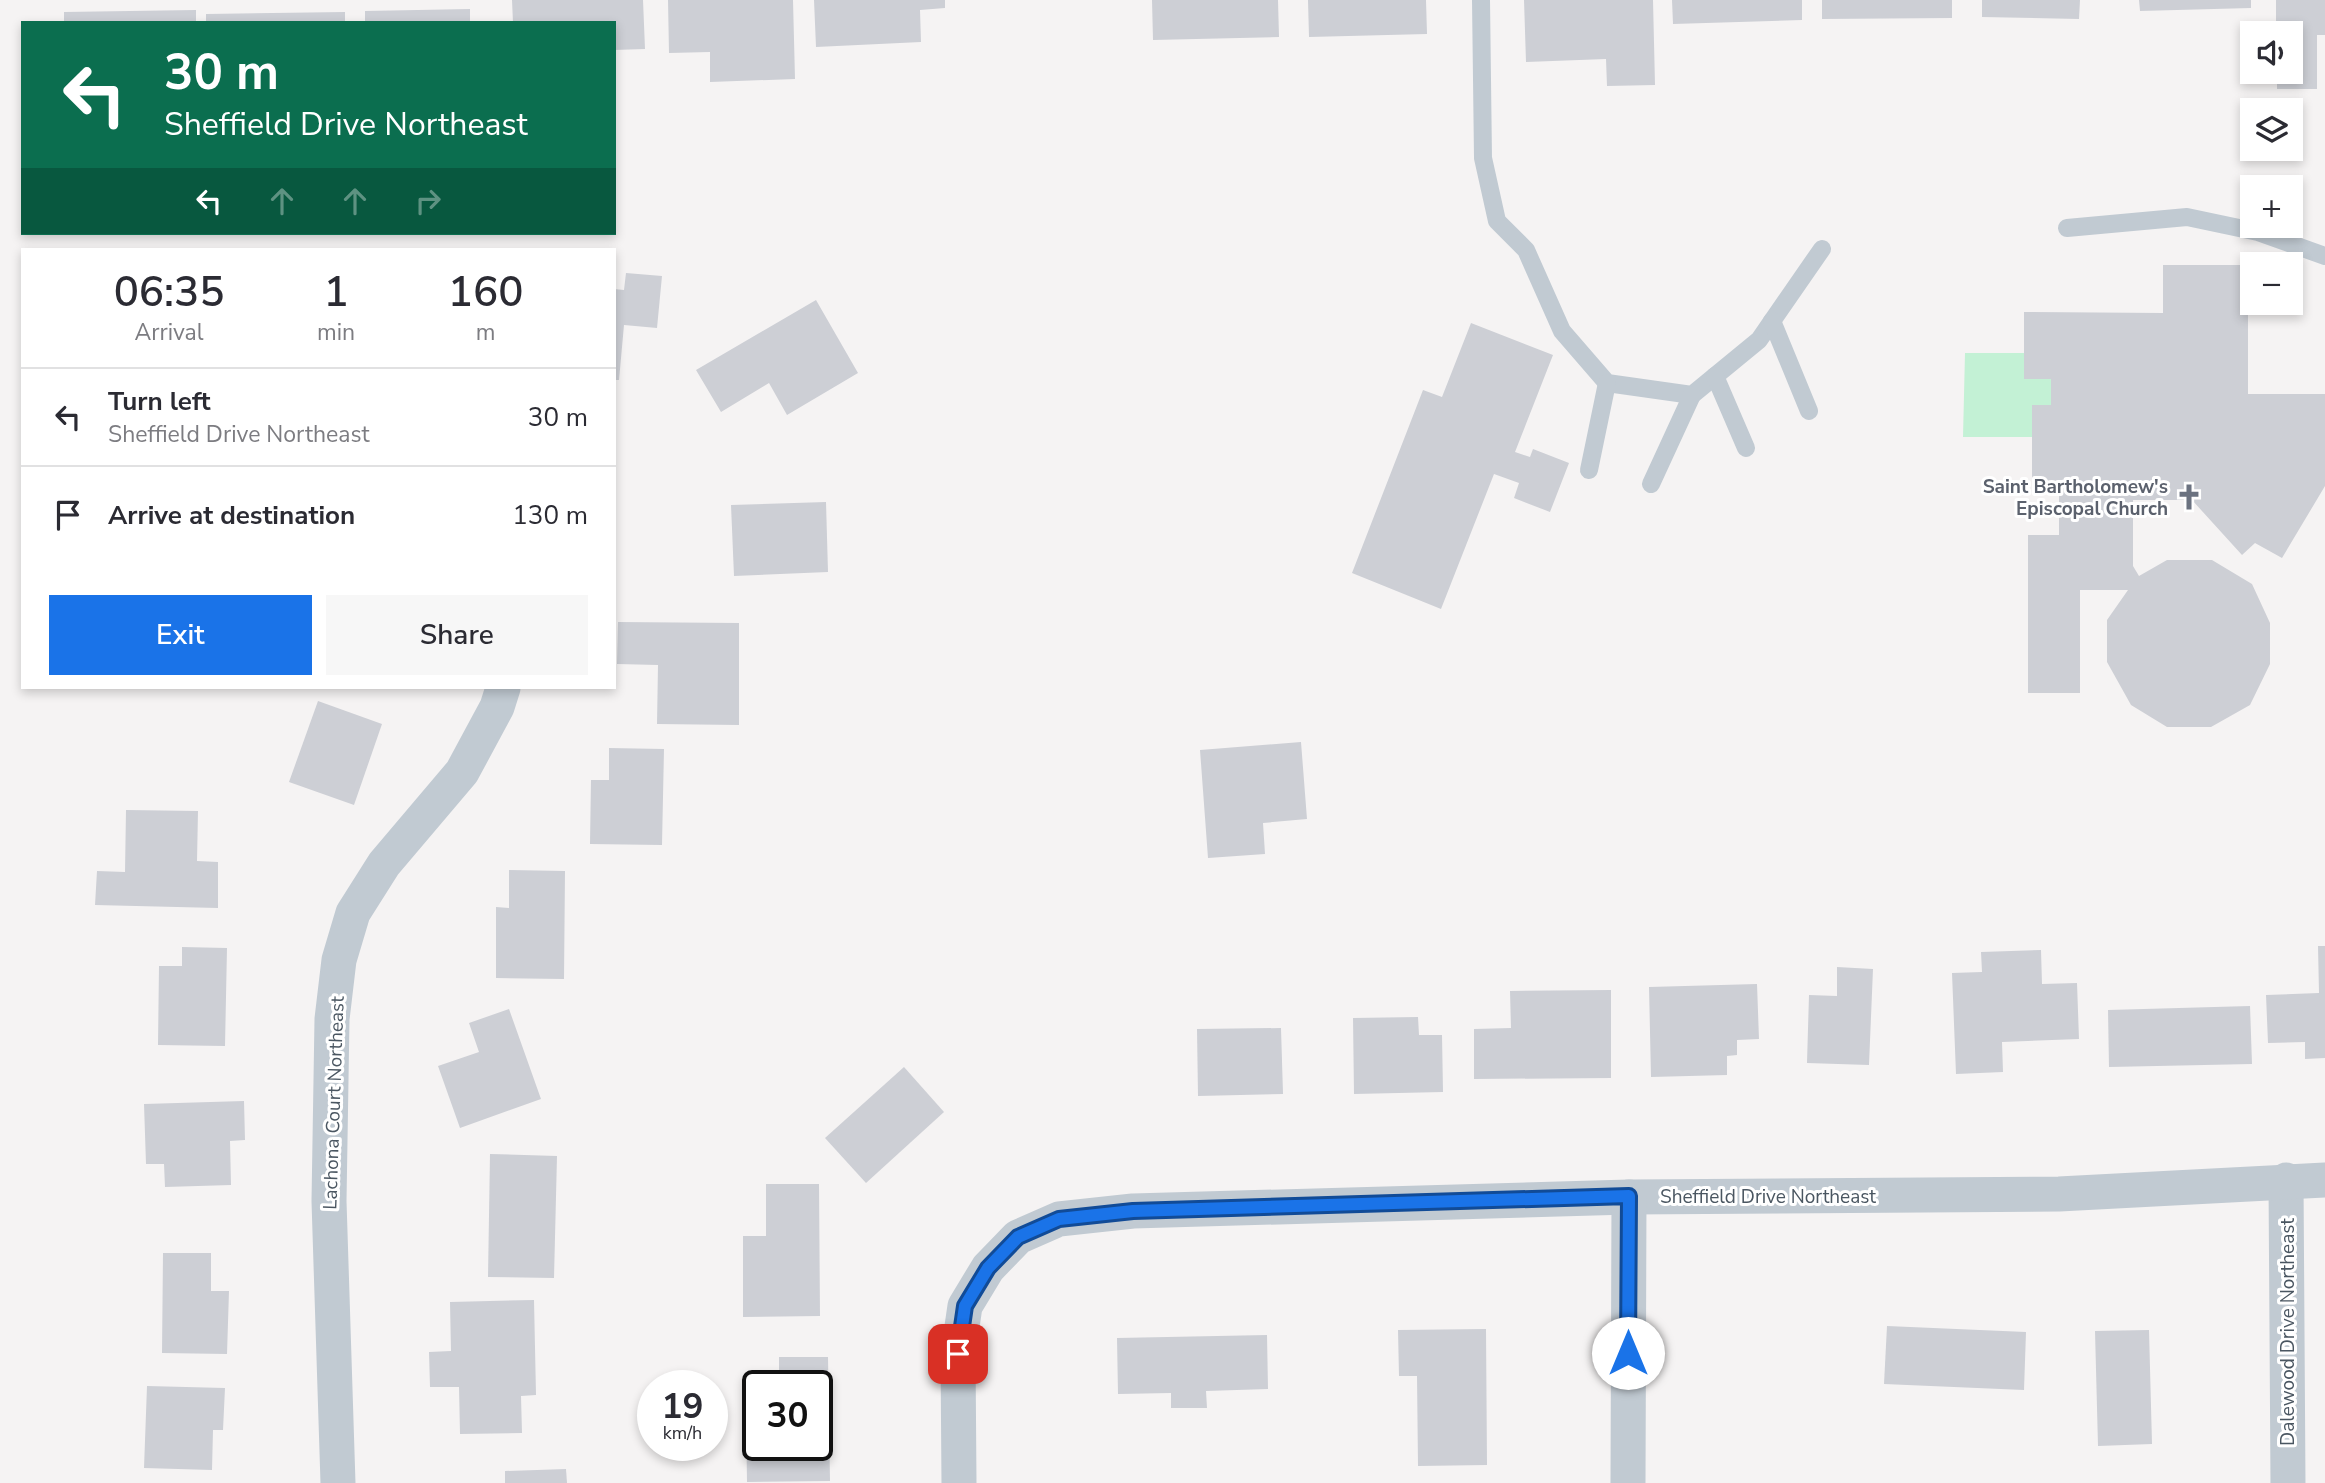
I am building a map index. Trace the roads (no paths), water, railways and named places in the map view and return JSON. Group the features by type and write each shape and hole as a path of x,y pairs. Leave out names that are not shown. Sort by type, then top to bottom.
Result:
{"street":[{"name":"Lachona Court Northeast","path":"338,1483 329,1201 332,1019 339,960 353,913 384,864 462,772 497,707 503,689"},
{"name":"Dalewood Drive Northeast","path":"2286,1180 2288,1483"},
{"name":"Sheffield Drive Northeast","path":"959,1483 958,1354 965,1306 988,1268 1018,1237 1059,1219 1133,1211 1629,1196 2059,1194 2325,1180"},
{"path":"1628,1483 1629,1196"}],"lane":[{"path":"1481,0 1483,158 1497,221 1526,250 1562,331 1608,383 1692,395"},
{"path":"2067,228 2187,217 2258,232 2325,256"},
{"path":"1651,484 1692,395 1759,340 1822,249"},
{"path":"1772,321 1809,411"},
{"path":"1715,376 1746,448"},
{"path":"1590,470 1608,383"}],"place":[{"name":"Saint Bartholomew's Episcopal Church","path":"2189,497"}]}
